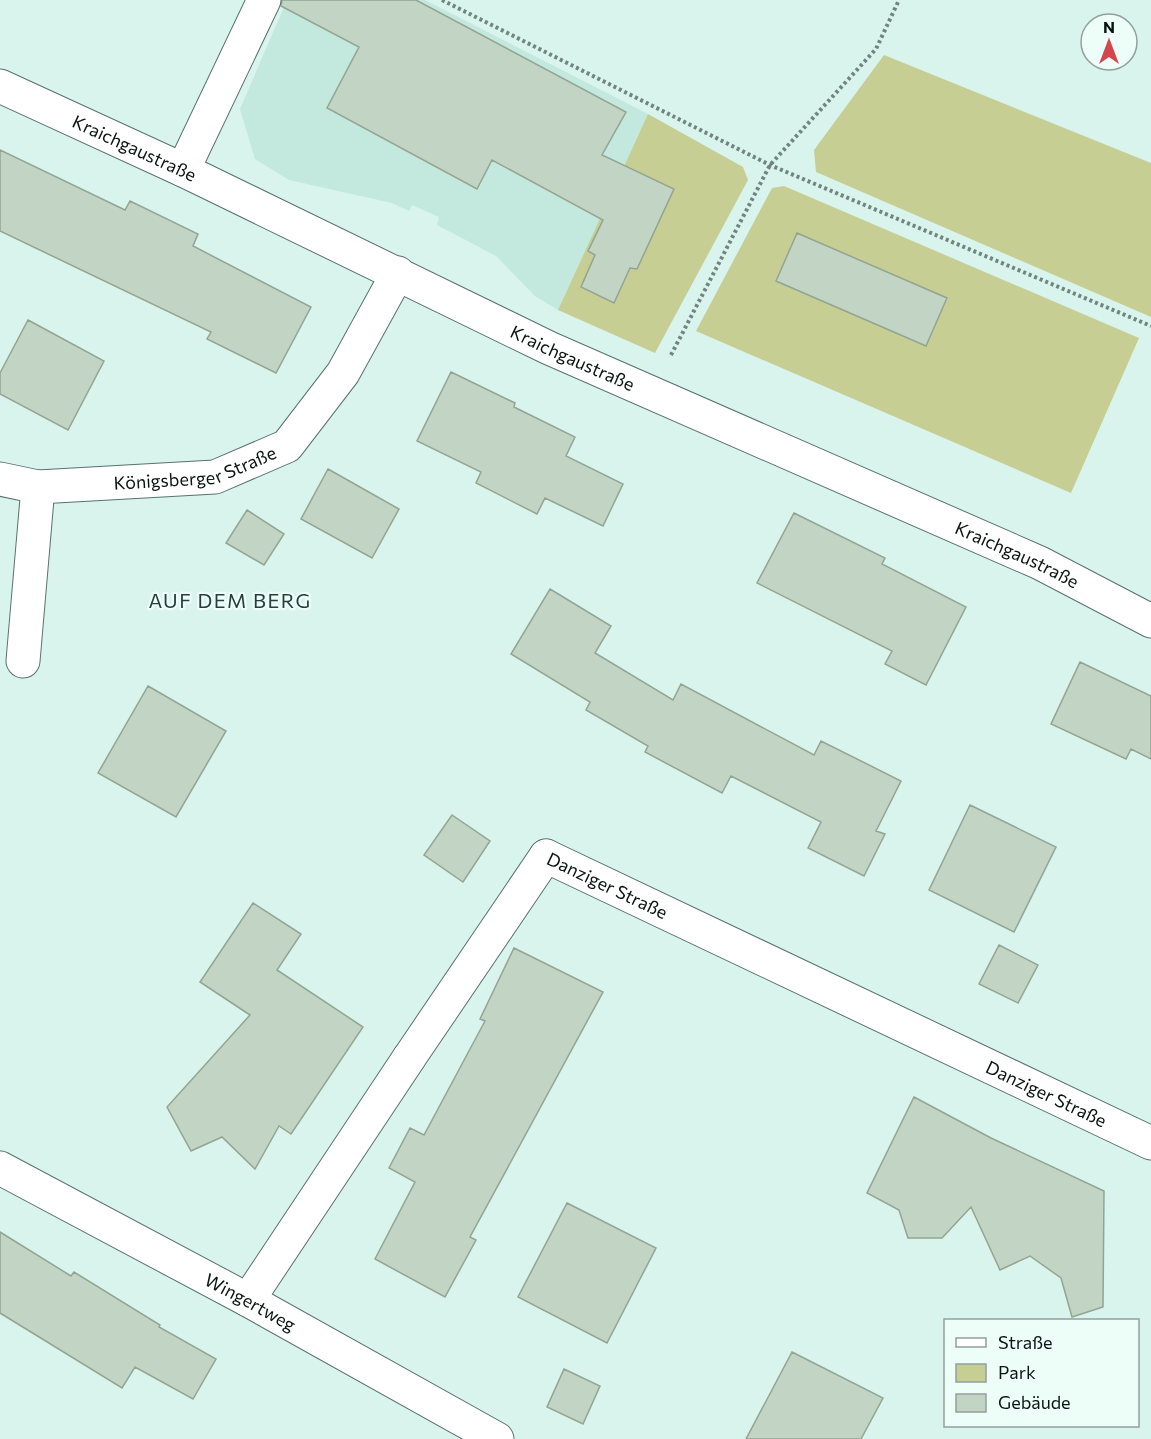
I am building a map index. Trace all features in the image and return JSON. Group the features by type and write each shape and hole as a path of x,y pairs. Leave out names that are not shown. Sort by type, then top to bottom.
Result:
{"street":[{"path":"183,170 264,0"},
{"name":"Kraichgaustraße","path":"0,86 183,170 549,348 1040,563 1151,621"},
{"name":"Königsberger Straße","path":"0,479 39,487 215,477 287,446 343,373 398,273"},
{"path":"23,661 39,487"},
{"name":"Danziger Straße","path":"248,1300 546,856 1151,1143"},
{"name":"Wingertweg","path":"0,1168 248,1300 497,1439"}],"path":[{"path":"442,0 770,165 1151,326"},
{"path":"651,393 770,165 876,49 898,0"}],"shaded area":[{"path":"287,0 425,0 648,114 558,310 535,296 496,256 437,225 439,217 412,205 409,211 392,203 289,180 255,159 240,109"}],"green space":[{"path":"884,55 1151,163 1151,317 816,172 814,150"},
{"path":"648,114 743,167 748,180 655,353 558,310"},
{"path":"784,186 1139,338 1071,493 696,331 772,188"}],"building":[{"path":"282,0 416,0 626,112 602,155 674,189 637,269 630,268 614,303 581,287 595,255 588,251 603,220 492,160 477,189 327,108 359,47 281,6"},
{"path":"0,150 125,210 130,201 198,234 193,246 311,307 276,373 207,339 211,332 0,231"},
{"path":"797,233 947,298 926,346 776,281"},
{"path":"28,320 104,361 68,430 0,394 0,373"},
{"path":"451,372 515,403 514,407 575,437 566,456 623,484 603,526 545,498 537,514 476,483 481,472 417,441"},
{"path":"328,469 399,509 372,558 301,519"},
{"path":"247,510 284,534 264,565 226,543"},
{"path":"794,513 885,558 882,564 966,607 926,685 885,664 892,651 757,583"},
{"path":"550,589 611,626 595,653 673,700 681,684 814,755 821,741 901,781 876,831 885,834 864,876 808,848 821,822 731,776 722,793 645,752 648,746 586,710 590,702 511,654"},
{"path":"1080,662 1151,696 1151,759 1131,749 1126,759 1051,724"},
{"path":"148,686 226,731 176,817 98,773"},
{"path":"970,805 1056,847 1014,932 929,890"},
{"path":"452,815 490,841 463,882 424,855"},
{"path":"253,903 301,934 277,970 363,1027 291,1134 279,1126 255,1169 222,1137 191,1151 167,1107 250,1015 200,982"},
{"path":"999,945 1038,965 1018,1003 979,984"},
{"path":"514,948 603,992 470,1237 476,1240 445,1297 375,1259 415,1182 389,1168 410,1128 424,1135 485,1021 480,1019"},
{"path":"914,1097 991,1138 1104,1191 1103,1307 1072,1317 1061,1278 1030,1256 1000,1270 971,1207 942,1238 908,1238 899,1210 867,1193"},
{"path":"567,1203 656,1248 607,1343 518,1297"},
{"path":"0,1232 71,1276 74,1272 160,1325 159,1327 216,1359 193,1399 135,1367 122,1388 0,1313"},
{"path":"792,1352 883,1398 861,1439 746,1439"},
{"path":"564,1369 600,1386 583,1424 547,1407"}],"district":[{"name":"AUF DEM BERG","path":"230,600"}]}
